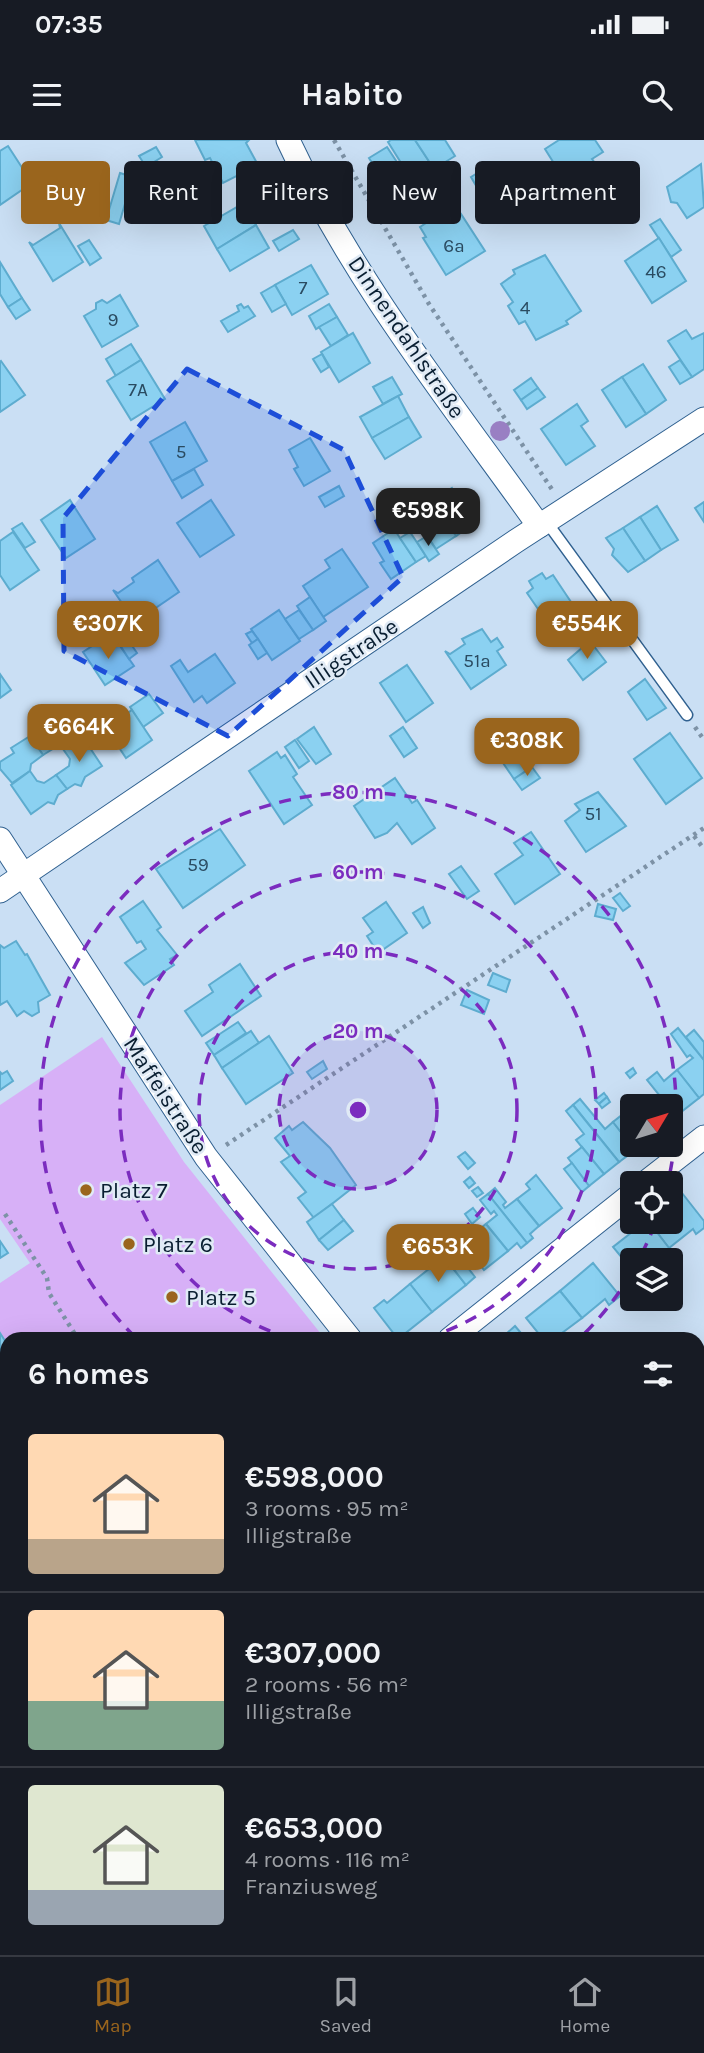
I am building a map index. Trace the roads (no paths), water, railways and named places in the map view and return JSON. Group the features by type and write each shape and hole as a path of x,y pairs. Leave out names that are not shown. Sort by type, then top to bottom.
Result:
{"street":[{"name":"Dinnendahlstraße","path":"288,140 337,234 414,355 543,523"},
{"name":"Illigstraße","path":"0,891 543,523 704,419"},
{"name":"Maffeistraße","path":"0,839 206,1157 344,1332"},
{"path":"660,1171 704,1137"},
{"path":"459,1332 620,1204"}],"lane":[{"path":"543,523 687,715"}],"place":[{"name":"Platz 7","path":"86,1190"},
{"name":"Platz 6","path":"129,1244"},
{"name":"Platz 5","path":"172,1297"}]}
